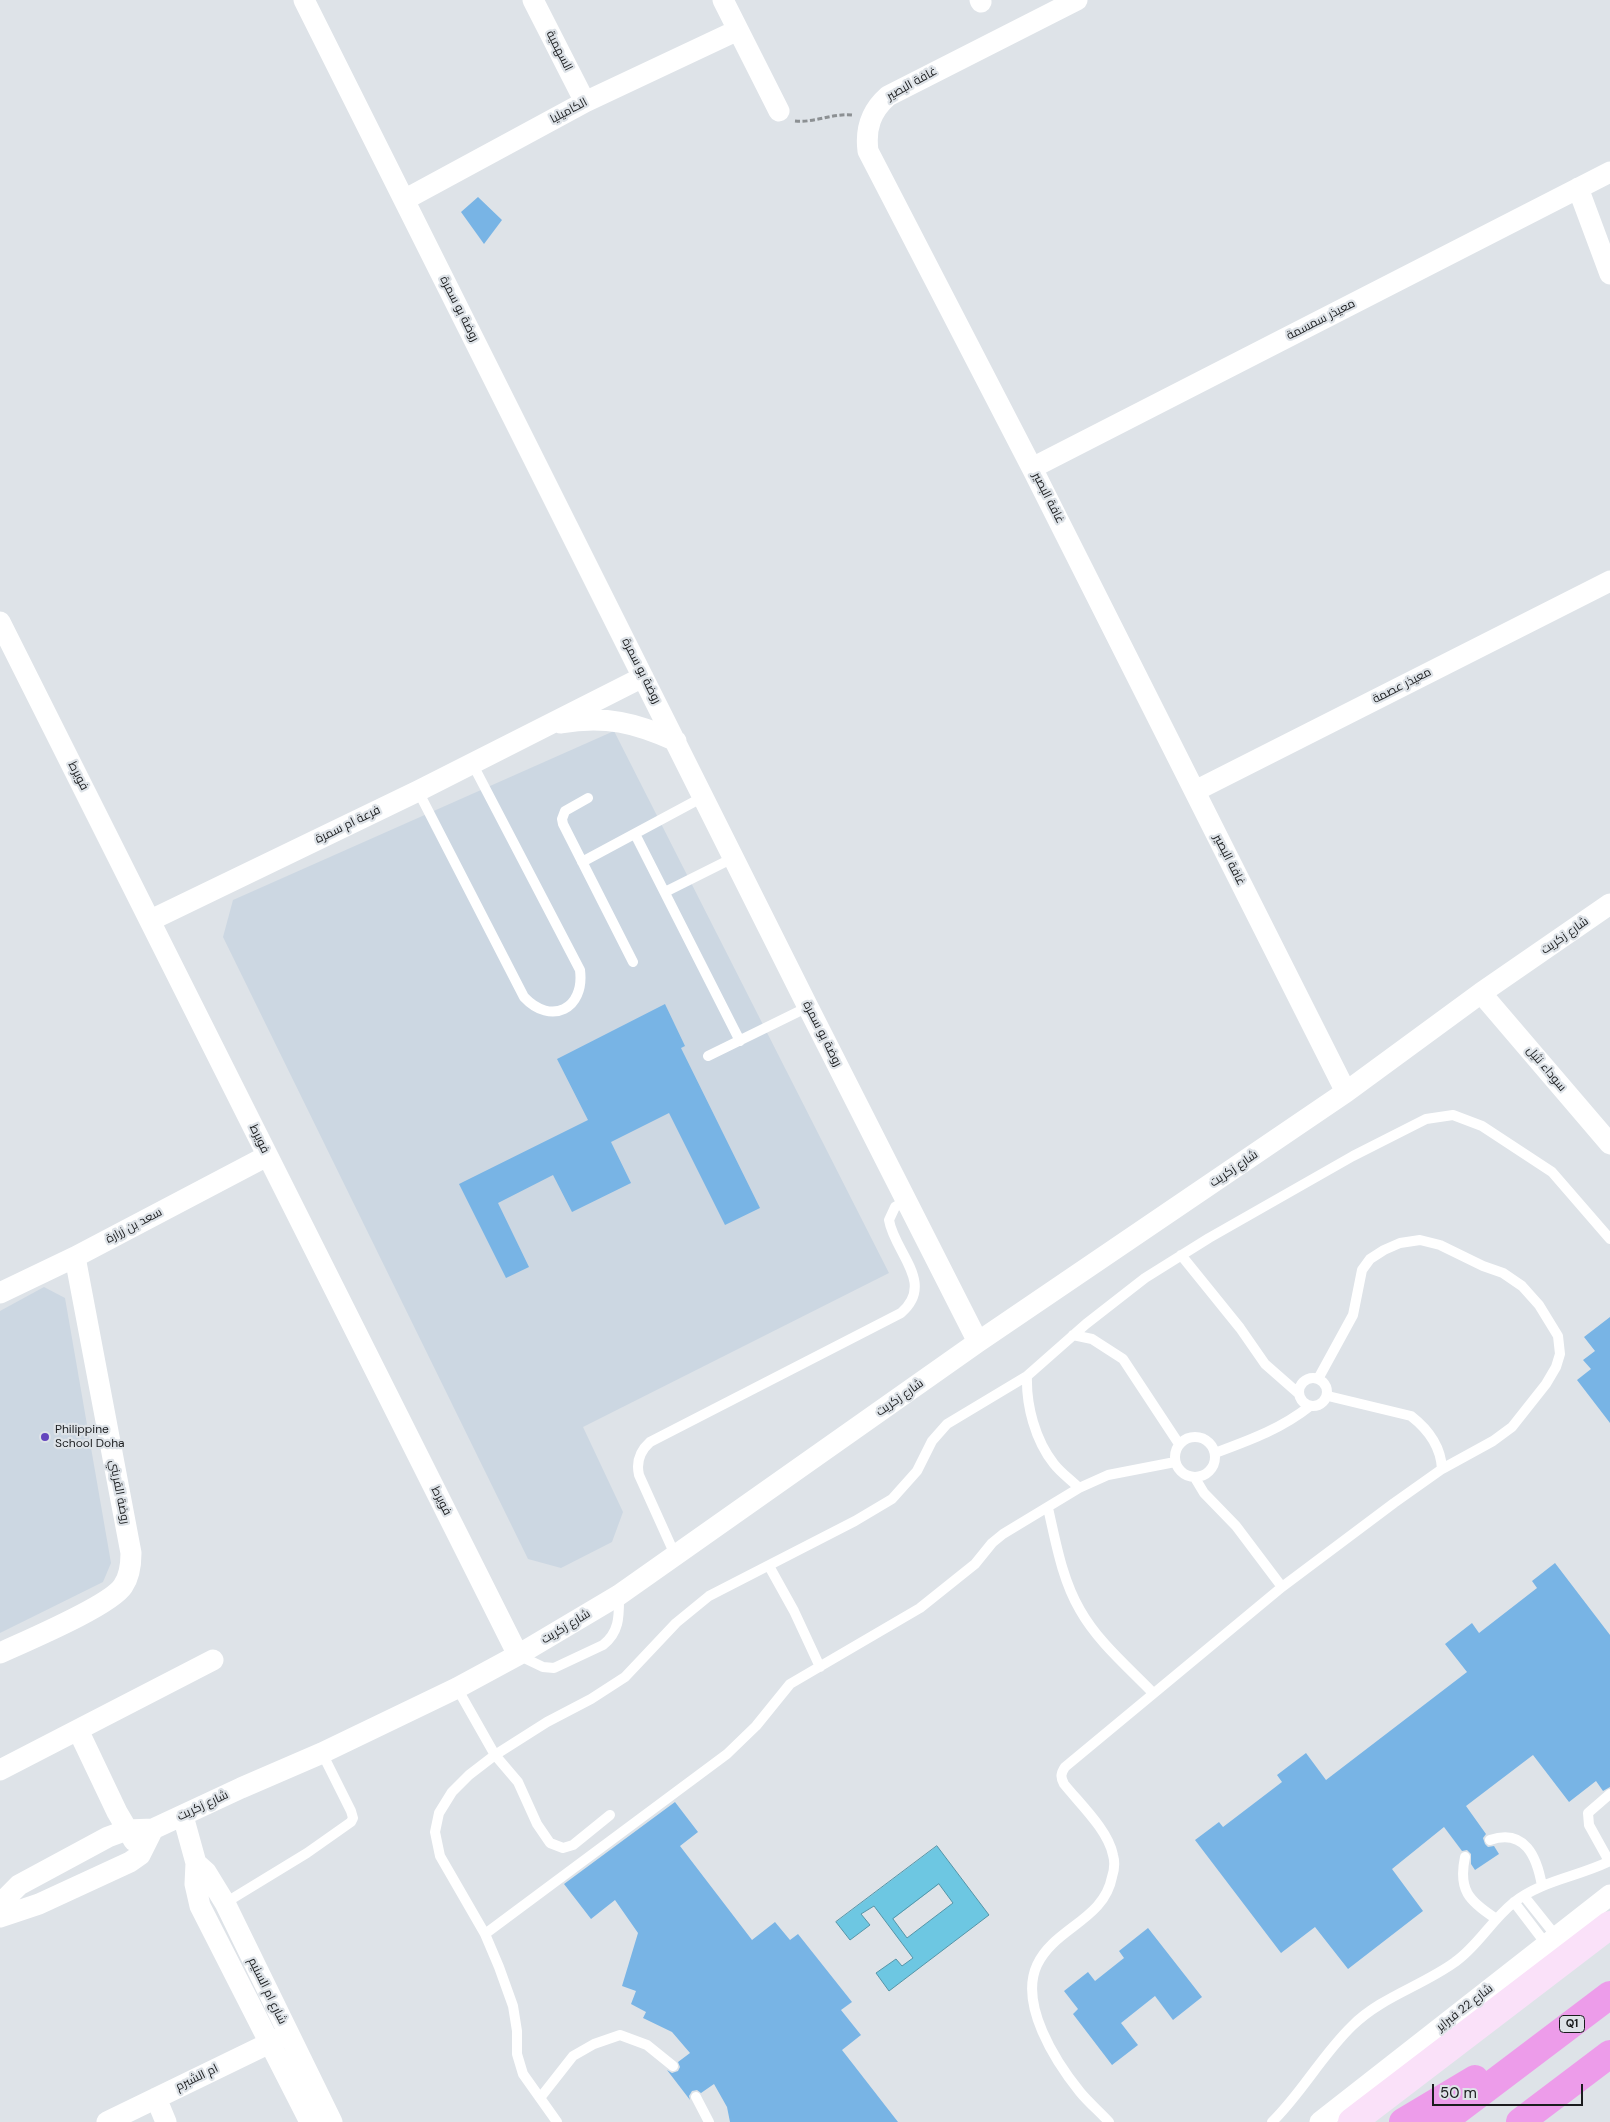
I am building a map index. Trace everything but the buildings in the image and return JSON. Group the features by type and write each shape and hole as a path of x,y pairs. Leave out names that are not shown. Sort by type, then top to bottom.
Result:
{"highway":[{"name":"Q1","path":"1442,2122 1610,1995"},
{"path":"1403,2122 1466,2083 1533,2052"},
{"path":"1520,2122 1610,2054"}],"main road":[{"name":"شارع 22 فبراير","path":"1352,2122 1610,1926"}],"street":[{"name":"روضة بو سمرة","path":"304,0 808,1007 978,1342"},
{"name":"السهمية","path":"533,0 585,102"},
{"path":"723,0 779,111"},
{"name":"غافة البصير","path":"1077,0 888,96 878,104 869,122 866,138 868,150 872,162 1032,468 1346,1092"},
{"name":"الكاميليا","path":"404,200 585,102 738,30"},
{"name":"معيذر سمسمة","path":"1032,468 1610,172"},
{"path":"1578,188 1610,274"},
{"name":"معيذر عصمة","path":"1195,791 1610,581"},
{"name":"فويرط","path":"2,632 151,920 518,1655"},
{"name":"فرعة ام سمرة","path":"151,920 418,791 643,677"},
{"name":"فرعة ام سمرة","path":"544,726 578,720 612,721 646,727 676,741"},
{"name":"شارع زكريت","path":"0,1904 19,1885 108,1837 127,1830 153,1829 322,1753 457,1688 518,1655 619,1594 676,1557 978,1342 1346,1092 1481,993 1610,904"},
{"name":"سوداء نثيل","path":"1481,993 1610,1144"},
{"name":"سعد بن زرارة","path":"0,1293 75,1257 268,1156"},
{"name":"روضة القريني","path":"0,1653 107,1602 124,1586 131,1564 131,1553 75,1257"},
{"path":"0,1770 213,1660"},
{"path":"78,1730 140,1855"},
{"name":"شارع ام السنيم","path":"183,1816 196,1863 195,1884 200,1906 278,2038 332,2122"},
{"path":"0,1917 39,1904 130,1862 140,1855 153,1829"},
{"name":"شارع ام السنيم","path":"196,1863 206,1872 225,1903 310,2122"},
{"name":"شارع 22 فبراير","path":"1320,2122 1610,1895"},
{"name":"ام الشبرم","path":"107,2122 278,2038"},
{"path":"156,2098 166,2122"}],"lane":[{"path":"418,791 524,997 532,1006 544,1012 558,1012 570,1006 578,996 581,983 580,970 472,763"},
{"path":"582,862 703,797"},
{"path":"588,798 565,811 562,819 633,962"},
{"path":"636,834 740,1041"},
{"path":"665,892 734,858"},
{"path":"708,1056 808,1007"},
{"path":"556,2122 523,2074 516,2054 517,2031 513,2006 485,1934 440,1856 435,1832 439,1813 452,1792 469,1775 495,1755 547,1722 591,1699 625,1677 676,1622 709,1596 855,1521 892,1499 918,1471 932,1441 947,1424 1027,1376 1073,1335 1145,1278 1181,1255 1361,1152 1426,1119 1453,1115 1482,1126 1552,1172 1610,1238"},
{"path":"676,1557 639,1475 637,1468 641,1453 650,1442 900,1314 907,1308 914,1295 914,1276 889,1220 895,1207 906,1201"},
{"path":"1109,2122 1080,2092 1044,2034 1033,2003 1032,1983 1038,1964 1052,1945 1097,1908 1110,1889 1113,1873 1114,1856 1108,1838 1064,1784 1061,1778 1062,1772 1065,1767 1153,1693 1282,1587 1442,1469 1493,1441 1512,1427 1546,1384 1556,1367 1560,1354 1558,1336 1539,1305 1522,1286 1503,1273 1440,1245 1420,1240 1400,1243 1370,1259 1362,1270 1354,1315 1318,1379"},
{"path":"1181,1255 1240,1328 1265,1364 1298,1393 1301,1400 1310,1406"},
{"path":"1073,1335 1092,1339 1123,1359 1179,1444"},
{"path":"1027,1376 1027,1390 1037,1436 1054,1464 1079,1488"},
{"path":"1215,1453 1269,1433 1294,1420 1310,1406 1323,1404 1328,1396 1326,1386 1321,1380 1312,1377 1304,1380 1299,1385 1298,1393"},
{"path":"1328,1396 1412,1416 1434,1439 1442,1456 1442,1469"},
{"path":"1195,1436 1211,1444 1215,1453 1215,1462 1211,1470 1204,1476 1195,1478 1186,1476 1179,1470 1175,1462 1175,1452 1179,1444 1195,1436"},
{"path":"485,1934 727,1754 756,1726 790,1684 920,1608 976,1564 992,1543 1079,1488 1108,1475 1175,1462"},
{"path":"1195,1478 1204,1493 1236,1526 1282,1587"},
{"path":"1048,1508 1063,1572 1080,1610 1102,1640 1153,1693"},
{"path":"768,1566 794,1611 820,1667"},
{"path":"518,1655 543,1667 554,1668 603,1645 616,1631 619,1616 619,1594"},
{"path":"457,1688 495,1755 518,1782 537,1824 550,1843 563,1848 573,1845 610,1815"},
{"path":"225,1903 307,1853 351,1822 351,1811 322,1753"},
{"path":"1272,2122 1352,2025 1378,2005 1455,1963 1466,1953 1495,1918 1514,1902 1542,1886 1610,1861 1588,1825 1587,1818 1588,1813 1610,1794"},
{"path":"1490,1840 1501,1836 1514,1838 1525,1845 1534,1855 1542,1886"},
{"path":"1465,1857 1462,1870 1463,1884 1468,1896 1495,1918"},
{"path":"1524,1896 1551,1940"},
{"path":"1514,1902 1551,1940"},
{"path":"540,2098 573,2056 594,2044 620,2035 647,2045 673,2066"},
{"path":"696,2097 709,2122"}],"path":[{"path":"779,111 793,121 808,122 841,114 853,115 869,122"}],"shaded area":[{"path":"614,731 889,1273 583,1427 623,1512 612,1542 561,1568 528,1559 223,937 233,900"},
{"name":"Philippine School Doha","path":"44,1287 65,1298 111,1563 103,1582 0,1633 0,1311"}],"water":[{"path":"937,1846 989,1915 889,1991 876,1973 896,1959 902,1966 913,1958 874,1906 861,1914 870,1925 850,1940 836,1922","holes":["939,1884 953,1903 907,1938 893,1919"]}],"place":[{"name":"Philippine School Doha","path":"45,1437"}]}
